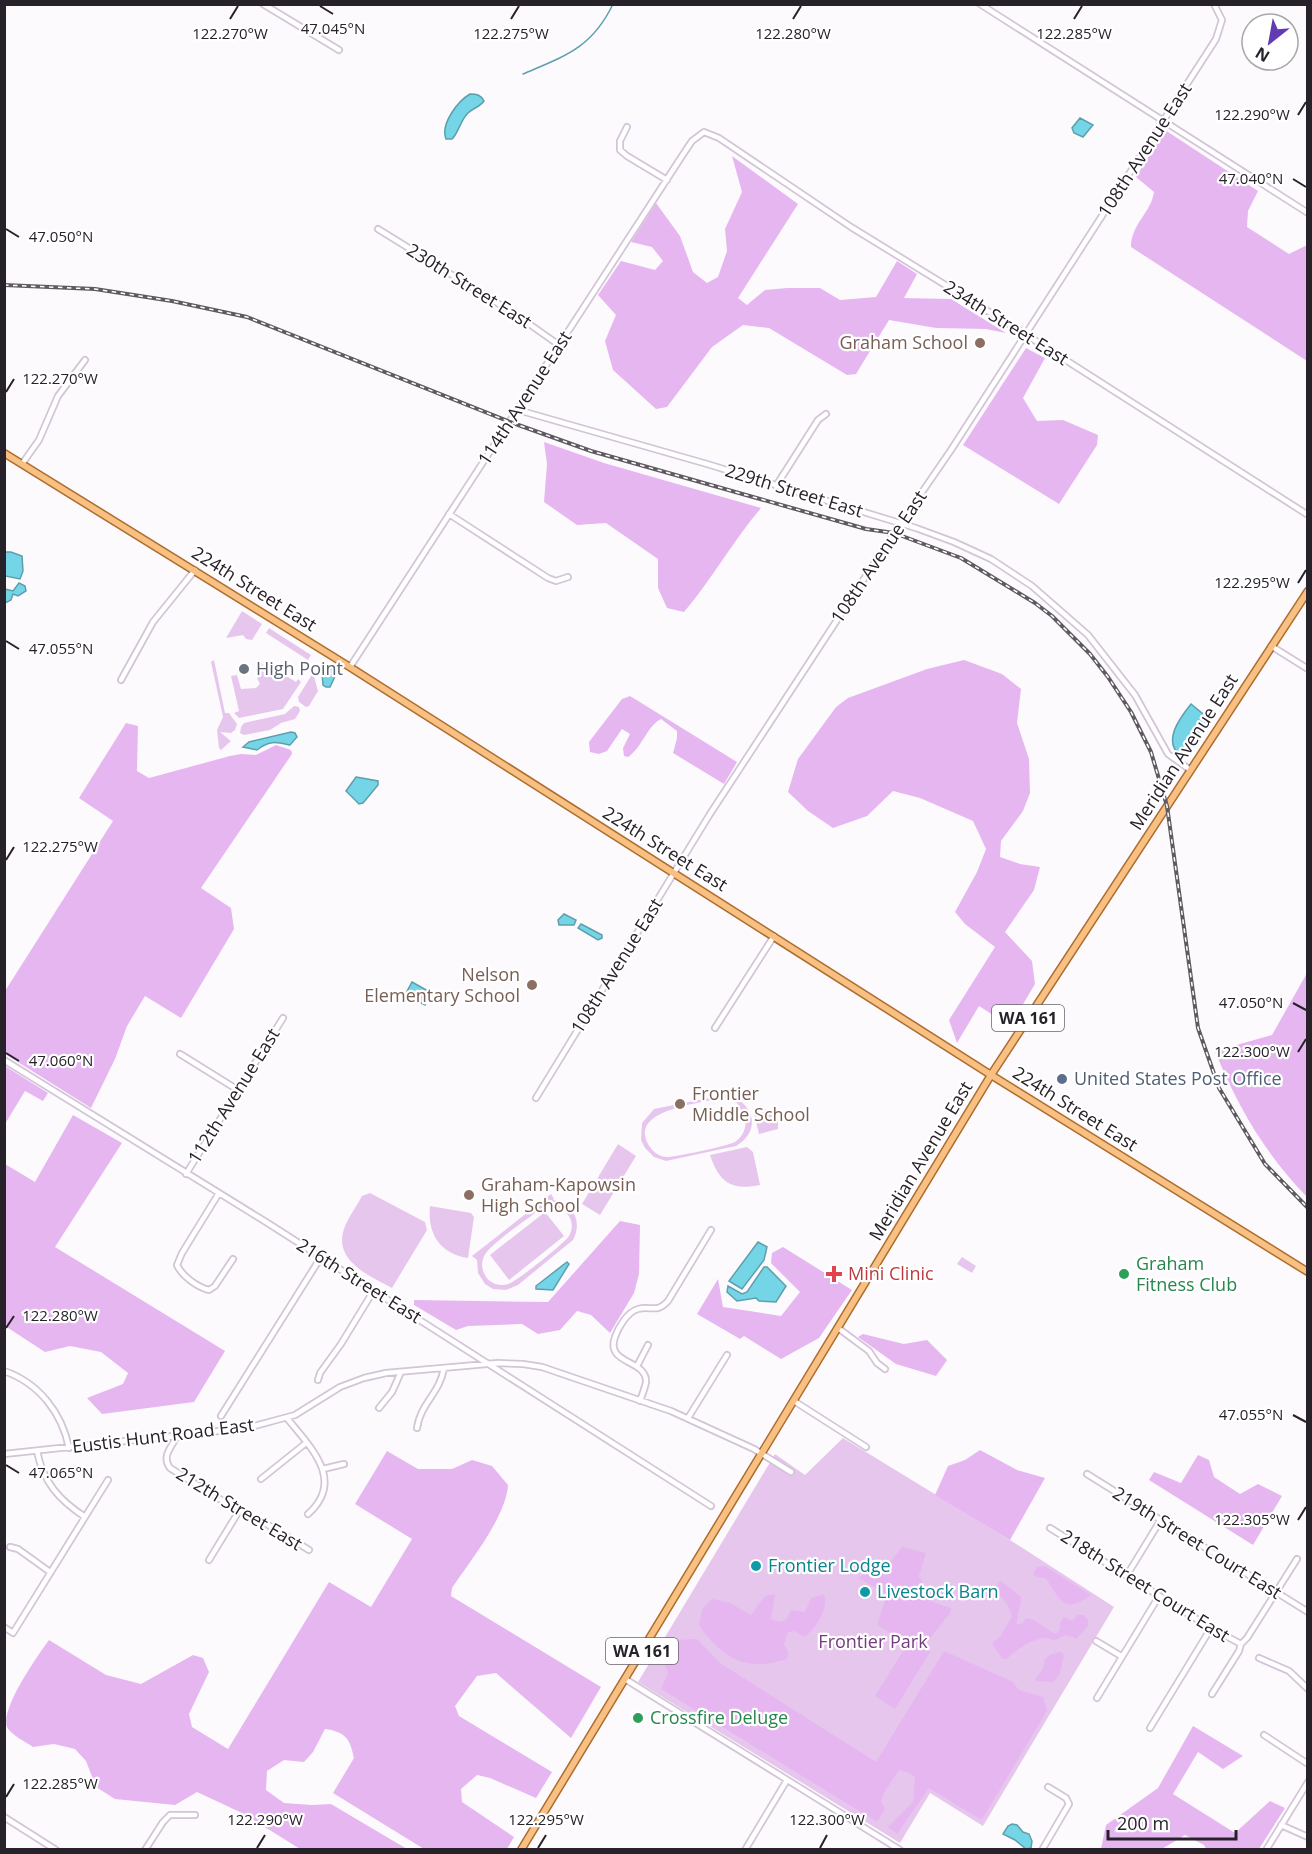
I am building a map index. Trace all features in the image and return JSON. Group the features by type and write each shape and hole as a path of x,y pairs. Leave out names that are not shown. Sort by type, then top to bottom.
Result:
{"main road":[{"name":"224th Street East","path":"4,453 350,667 991,1075 1308,1272"},
{"name":"Meridian Avenue East","path":"521,1850 991,1075 1308,591"}],"street":[{"path":"263,4 339,50"},
{"path":"980,4 1308,213"},
{"name":"108th Avenue East","path":"536,1098 730,782 951,450 1216,39 1222,24 1221,16 1214,4"},
{"path":"627,127 620,141 620,150 667,180"},
{"name":"234th Street East","path":"704,132 719,138 851,227 1025,334 1308,515"},
{"name":"114th Avenue East","path":"350,667 667,180 693,141 704,132"},
{"name":"230th Street East","path":"378,229 515,314 559,345"},
{"path":"22,464 39,440 58,396 85,360"},
{"name":"229th Street East","path":"518,410 901,523 954,542 991,559 1019,576 1088,634 1144,708 1168,754 1189,770"},
{"path":"776,486 818,420 826,414"},
{"path":"449,514 548,578 556,581 568,578"},
{"path":"121,680 153,622 195,570"},
{"path":"1271,646 1308,669"},
{"path":"715,1028 774,936"},
{"name":"112th Avenue East","path":"186,1174 283,1018"},
{"path":"180,1054 238,1090"},
{"name":"216th Street East","path":"4,1060 374,1290 711,1506"},
{"path":"219,1193 182,1252 177,1265 179,1270 192,1281 209,1290 215,1286 233,1258"},
{"path":"640,1401 646,1382 644,1375 637,1366 622,1360 614,1349 615,1338 620,1327 632,1312 653,1309 664,1304 711,1230"},
{"path":"221,1416 321,1257"},
{"path":"318,1380 320,1373 374,1290"},
{"path":"838,1328 862,1346 877,1364 885,1369"},
{"path":"637,1366 648,1345"},
{"path":"688,1418 727,1355"},
{"name":"Eustis Hunt Road East","path":"4,1454 233,1431 288,1418 352,1382 374,1375 517,1363 542,1367 688,1418 762,1453 791,1472"},
{"path":"417,1428 418,1416 440,1384 444,1368"},
{"path":"4,1371 26,1382 51,1406 63,1424 69,1448"},
{"path":"379,1407 392,1392 401,1372"},
{"path":"794,1401 866,1447"},
{"path":"288,1418 323,1469 322,1498 308,1514"},
{"name":"212th Street East","path":"177,1436 165,1457 170,1468 239,1511 272,1527 309,1550"},
{"path":"261,1479 306,1443"},
{"path":"37,1451 41,1467 50,1486 65,1503 85,1517"},
{"path":"323,1469 344,1464"},
{"name":"219th Street Court East","path":"1087,1474 1308,1612"},
{"path":"4,1627 13,1633 108,1480"},
{"path":"210,1560 239,1511"},
{"path":"1127,1575 1160,1521"},
{"name":"218th Street Court East","path":"1050,1528 1211,1628 1241,1644"},
{"path":"10,1547 18,1549 50,1572"},
{"path":"1212,1694 1241,1644 1245,1642 1297,1559"},
{"path":"1097,1698 1159,1596"},
{"path":"1150,1728 1211,1628"},
{"path":"1096,1641 1121,1656"},
{"path":"1260,1658 1289,1671 1308,1689"},
{"path":"625,1679 900,1850"},
{"path":"1264,1735 1308,1764"},
{"path":"745,1850 788,1780"},
{"path":"1266,1850 1308,1782"},
{"path":"1042,1850 1069,1804 1066,1798 1048,1787"},
{"path":"145,1850 170,1815 195,1815"},
{"path":"4,1817 56,1850"},
{"path":"1281,1825 1308,1837"}],"green space":[{"path":"242,611 262,624 252,640 246,639 243,635 226,638"},
{"path":"269,628 311,655 308,660 266,633"},
{"path":"214,660 225,713 229,713 237,724 231,733 220,732 231,741 221,750 217,730 223,717 211,662"},
{"path":"261,662 266,670 275,669 296,682 298,679 301,682 283,709 239,718 234,713 239,711 231,676 237,675 241,689 256,688 260,684 257,678 261,675 258,663"},
{"path":"313,673 318,691 306,707 299,702 298,697"},
{"path":"294,706 299,707 300,711 295,719 281,723 270,730 244,735 240,733 244,723 285,714"},
{"path":"728,1094 744,1104 749,1111 752,1125 744,1140 736,1146 666,1161 654,1157 641,1140 642,1123 654,1109","holes":["723,1098 737,1103 746,1121 742,1134 735,1142 667,1157 656,1153 648,1144 645,1132 649,1123 658,1115 685,1106"]},
{"path":"765,1109 778,1119 778,1129 759,1134 754,1114"},
{"path":"618,1144 636,1156 600,1215 582,1204"},
{"path":"747,1147 753,1152 760,1185 741,1187 722,1178 710,1155"},
{"path":"370,1193 425,1222 427,1230 392,1288 356,1266 344,1250 342,1240 344,1229 362,1196"},
{"path":"551,1194 553,1200 566,1205 574,1214 577,1226 573,1240 518,1285 506,1290 493,1289 485,1284 478,1273 477,1260 472,1256","holes":["554,1206 564,1211 571,1219 571,1230 566,1240 513,1282 501,1285 489,1280 482,1267 486,1253 539,1210"]},
{"path":"430,1206 471,1213 474,1217 468,1258 450,1252 437,1241 431,1225"},
{"path":"545,1212 564,1236 509,1280 490,1255"},
{"path":"962,1257 976,1266 972,1273 957,1264"},
{"name":"Frontier Park","path":"843,1438 1010,1540 1114,1607 983,1826 930,1793 900,1843 638,1682 775,1454 805,1475"}],"shaded area":[{"path":"1165,130 1258,191 1248,211 1247,227 1289,254 1307,245 1307,361 1131,247 1134,232 1154,192 1136,177"},
{"path":"732,156 798,204 738,298 747,305 765,290 787,288 820,288 840,300 876,297 897,261 917,274 904,298 951,299 1006,333 986,329 936,328 889,320 856,374 847,375 769,328 743,325 712,347 667,407 656,409 613,370 605,341 616,315 598,295 621,261 655,270 663,261 652,247 631,242 656,203 680,236 693,272 707,283 718,277 727,251 725,229 742,192"},
{"path":"1026,348 1045,358 1023,398 1037,421 1063,420 1098,435 1097,445 1059,504 963,445"},
{"path":"544,442 604,463 761,508 684,612 667,608 658,588 658,559 606,523 577,525 544,502 547,464"},
{"path":"964,660 1002,674 1021,689 1017,723 1029,759 1030,793 1023,811 1001,841 1000,857 1020,864 1040,867 1034,890 1005,932 1032,961 1035,984 1010,1026 979,1006 957,1043 949,1020 995,947 965,924 955,912 977,872 986,849 973,821 920,798 893,791 867,816 833,828 808,811 788,792 798,759 836,707 848,698 927,669"},
{"path":"630,696 737,762 724,784 673,753 677,731 661,719 656,722 628,757 624,756 623,748 630,734 622,729 607,751 599,754 590,752 589,742 622,699"},
{"path":"126,723 138,726 137,771 149,778 230,756 256,755 276,745 291,750 292,754 201,888 231,908 234,929 181,1018 145,996 127,1026 115,1059 91,1108 5,1054 5,991 113,821 79,798"},
{"path":"1307,973 1307,1197 1278,1164 1254,1129 1215,1051 1272,1035"},
{"path":"5,1066 48,1093 43,1101 25,1091 5,1124"},
{"path":"73,1115 122,1143 55,1247 225,1351 194,1402 102,1414 87,1398 123,1384 128,1373 101,1352 70,1346 45,1352 5,1326 5,1164 35,1182"},
{"path":"620,1221 640,1225 639,1274 634,1293 610,1333 591,1315 577,1311 560,1330 538,1334 522,1324 468,1326 456,1330 414,1305 414,1300 548,1302"},
{"path":"783,1247 852,1290 819,1338 781,1359 744,1336 740,1339 697,1314 718,1279 723,1307 781,1316 800,1292 771,1263 772,1253"},
{"path":"863,1334 904,1344 927,1340 947,1360 936,1376 896,1364 858,1337"},
{"path":"980,1450 1017,1470 1045,1478 1010,1540 935,1495 948,1466 965,1460"},
{"path":"387,1451 418,1469 452,1469 472,1460 492,1466 508,1485 506,1498 494,1525 452,1588 451,1596 601,1687 571,1738 496,1673 477,1676 455,1706 459,1716 552,1772 536,1798 490,1778 477,1775 461,1789 462,1802 514,1837 507,1849 424,1849 333,1793 354,1758 349,1741 342,1734 332,1730 325,1729 313,1752 304,1762 284,1760 267,1771 266,1790 284,1803 331,1804 407,1849 300,1849 244,1814 197,1792 175,1805 115,1799 96,1787 86,1761 75,1749 54,1744 33,1747 9,1730 6,1719 14,1696 49,1640 106,1675 141,1684 193,1655 203,1658 209,1672 189,1714 192,1727 228,1749 329,1582 371,1607 412,1539 355,1504"},
{"path":"1198,1455 1209,1460 1214,1477 1240,1494 1258,1484 1282,1496 1253,1545 1149,1480 1154,1472 1181,1483"},
{"path":"902,1547 926,1553 919,1576 933,1602 951,1608 950,1613 924,1646 930,1652 895,1709 875,1696 908,1643 877,1625 887,1594 858,1578 880,1563 891,1561"},
{"path":"1045,1566 1091,1595 1075,1604 1064,1603 1046,1578 1033,1574 1037,1567"},
{"path":"1001,1581 1021,1597 1017,1625 1023,1623 1026,1618 1034,1620 1055,1634 1060,1630 1060,1623 1064,1617 1074,1620 1077,1615 1084,1615 1088,1620 1088,1626 1076,1639 1066,1635 1054,1640 1046,1638 1034,1640 1007,1659 1002,1659 992,1643 1000,1637 1012,1616 1007,1604 996,1591 997,1584"},
{"path":"775,1594 771,1619 780,1622 787,1619 791,1610 805,1612 811,1598 824,1594 823,1612 805,1637 794,1631 788,1632 784,1644 788,1652 787,1659 759,1664 737,1660 717,1647 699,1626 702,1609 712,1599 730,1603 751,1615 765,1596"},
{"path":"697,1639 720,1663 876,1762 944,1651 1013,1682 1019,1690 1043,1697 1047,1711 983,1818 980,1819 929,1788 897,1834 888,1827 913,1802 915,1777 909,1773 899,1770 885,1791 881,1801 885,1809 877,1822 661,1689 668,1673 662,1657 674,1640"},
{"path":"1061,1652 1064,1655 1060,1673 1054,1682 1037,1681 1035,1679 1043,1669 1045,1659 1051,1654"},
{"path":"1193,1726 1243,1756 1223,1769 1198,1752 1173,1794 1235,1833 1270,1801 1285,1808 1259,1849 1206,1849 1204,1845 1185,1835 1162,1849 1101,1849 1106,1825 1158,1788"}],"water":[{"path":"470,94 482,97 484,101 465,116 452,139 446,139 446,127 451,114"},
{"path":"1080,118 1093,125 1083,137 1074,133 1072,128"},
{"path":"4,552 22,556 23,571 20,579 5,576"},
{"path":"19,583 25,586 26,591 18,596 13,594 11,600 5,603 5,589 13,591"},
{"path":"324,666 337,672 330,687 323,685 322,673 326,672"},
{"path":"1191,704 1208,718 1186,753 1181,756 1173,744 1174,730"},
{"path":"291,732 297,737 290,745 273,743 257,750 243,747 249,742"},
{"path":"356,777 378,781 378,785 363,803 359,804 346,791"},
{"path":"564,914 576,920 574,925 559,925 558,920"},
{"path":"581,924 602,935 602,938 598,940 578,928"},
{"path":"412,982 430,992 425,1005 405,995"},
{"path":"758,1242 767,1247 764,1260 742,1289 729,1281"},
{"path":"567,1262 569,1264 553,1290 536,1289 536,1286"},
{"path":"764,1267 767,1267 786,1286 776,1302 759,1301 756,1298 737,1301 727,1292 728,1286 742,1294 747,1292"},
{"path":"1012,1824 1029,1834 1032,1841 1031,1848 1026,1849 1003,1834"}],"waterway":[{"path":"523,74 576,49 596,31 613,4"}],"railway":[{"path":"4,285 95,289 172,301 247,317 510,422 591,451 866,529 894,533 961,558 1035,603 1052,616 1090,654 1108,677 1131,712 1151,752 1167,806 1198,1028 1219,1088 1265,1164 1308,1208"}],"place":[{"name":"Graham School","path":"980,343"},
{"name":"High Point","path":"244,669"},
{"name":"Nelson Elementary School","path":"532,985"},
{"name":"United States Post Office","path":"1062,1079"},
{"name":"Frontier Middle School","path":"680,1104"},
{"name":"Graham-Kapowsin High School","path":"469,1195"},
{"name":"Mini Clinic","path":"834,1274"},
{"name":"Graham Fitness Club","path":"1124,1274"},
{"name":"Frontier Lodge","path":"756,1566"},
{"name":"Livestock Barn","path":"865,1592"},
{"name":"Crossfire Deluge","path":"638,1718"}]}
